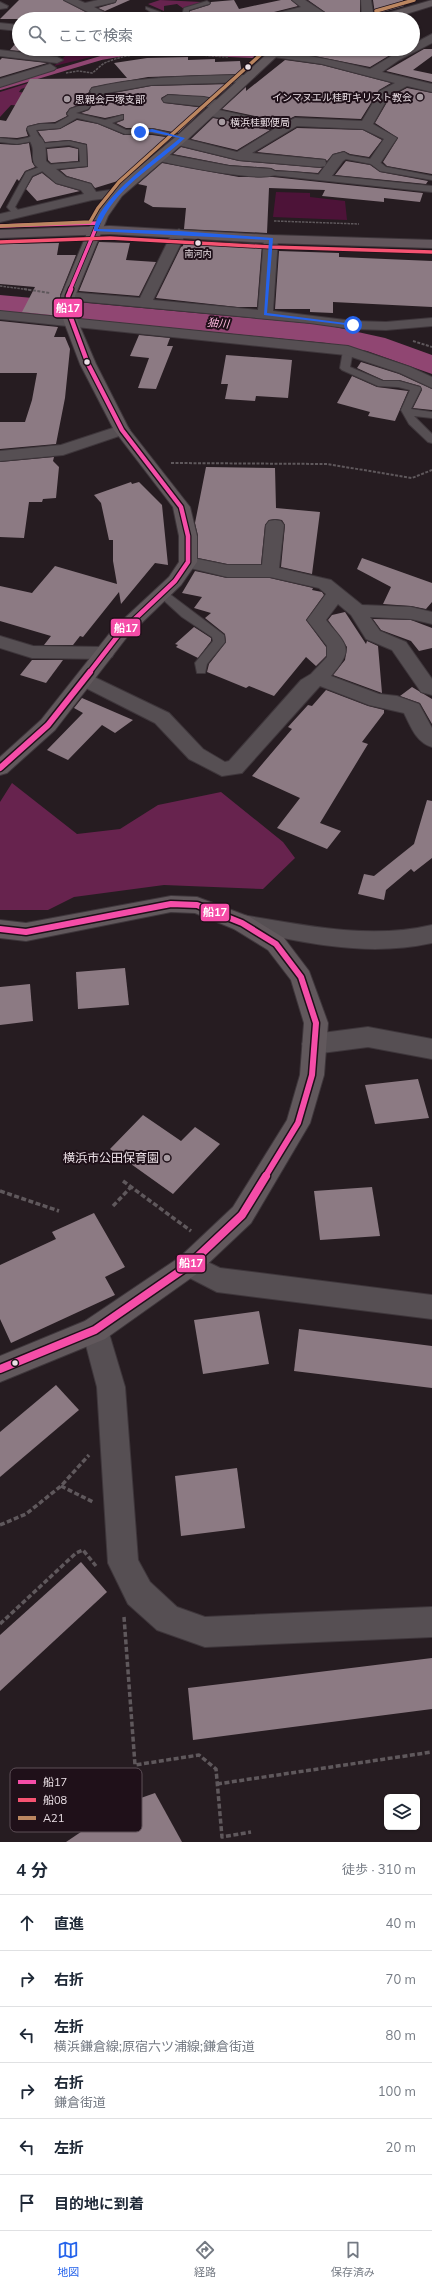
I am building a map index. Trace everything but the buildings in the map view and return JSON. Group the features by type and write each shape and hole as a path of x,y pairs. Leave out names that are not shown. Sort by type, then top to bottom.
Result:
{"main road":[{"path":"0,226 432,234"},
{"path":"0,234 96,227 271,239 432,244"}],"street":[{"path":"69,0 94,12"},
{"path":"84,7 110,0"},
{"path":"366,0 367,12"},
{"path":"279,12 303,2 318,12"},
{"path":"403,12 432,4"},
{"path":"0,26 12,23"},
{"path":"427,46 432,37"},
{"path":"0,52 12,55"},
{"path":"0,84 53,64 18,56"},
{"path":"0,768 48,725 85,680 120,633 175,581 188,562 188,536 181,507 122,430 88,364 71,320 68,298 96,227 117,193 160,157 271,56 322,61 432,88"},
{"path":"371,73 380,70 397,56"},
{"path":"96,91 119,84 144,81 244,79"},
{"path":"366,125 384,94 405,82"},
{"path":"168,99 204,101 214,108 281,130 314,135"},
{"path":"239,156 295,122 366,125 391,138 374,162"},
{"path":"180,139 239,156 320,163"},
{"path":"37,142 40,162 46,168 60,180 86,187 92,196"},
{"path":"261,142 284,145"},
{"path":"324,177 338,158 344,156"},
{"path":"160,157 228,170 271,174"},
{"path":"0,218 92,196 117,193"},
{"path":"145,302 179,233"},
{"path":"265,314 271,239"},
{"path":"68,298 145,302 265,314 353,327 432,322"},
{"path":"0,315 71,320 349,350 405,370 432,383"},
{"path":"349,350 353,327"},
{"path":"0,456 62,450 122,430"},
{"path":"270,570 275,525"},
{"path":"188,562 227,571 270,570 326,584 357,611 372,635 400,646 428,687 432,689"},
{"path":"85,680 162,718 196,754 222,769 235,768 308,685 318,678 336,658 336,645 316,620 337,593"},
{"path":"357,611 411,613 432,618"},
{"path":"0,642 32,652 105,653"},
{"path":"318,678 376,700 397,702 412,709 422,730 432,740"},
{"path":"0,929 26,932 171,904 197,905 242,923 276,944 301,977 316,1023 312,1075 298,1123 242,1215 189,1265 95,1330 0,1368"},
{"path":"242,923 356,940 411,940 432,934"},
{"path":"314,1044 368,1037 432,1049"},
{"path":"189,1265 216,1280 432,1307"},
{"path":"95,1330 112,1387 123,1563 139,1593 168,1620 206,1632 432,1622"}],"lane":[{"path":"186,12 186,9 207,3"},
{"path":"148,8 156,12"},
{"path":"96,91 85,106 71,114 104,123 125,132 152,131 180,139"},
{"path":"37,142 31,129 40,126 57,126 75,116"},
{"path":"104,123 120,116"},
{"path":"0,140 17,142 69,143 83,147 84,164 46,168 29,174 11,207 18,214"},
{"path":"271,174 324,177 386,186 429,189 432,179 383,169 374,162 344,156"},
{"path":"349,350 345,368 381,384 399,384 416,389 406,410 413,422 432,440"},
{"path":"408,412 432,415"},
{"path":"163,593 186,614 218,635 219,642 201,664 201,670"}],"path":[{"path":"61,74 78,71 92,73 106,62 143,56"},
{"path":"215,56 228,57"},
{"path":"273,221 361,224"},
{"path":"0,286 68,298"},
{"path":"151,466 178,463 327,464 412,478 432,470"},
{"path":"123,1181 196,1235"},
{"path":"113,1206 131,1187"},
{"path":"0,1191 59,1211"},
{"path":"0,1525 26,1514 61,1486 88,1456"},
{"path":"0,1624 76,1553 83,1550 99,1570"},
{"path":"123,1612 135,1765 199,1755 216,1769 222,1837 251,1832"},
{"path":"217,1784 432,1752"}],"shaded area":[{"path":"160,0 202,2 184,9 177,4 164,6 164,11 148,4"},
{"path":"65,56 95,56 54,66"},
{"path":"32,82 36,84 21,89 19,92 33,94 26,106 11,105 0,117 0,92"},
{"path":"276,192 310,193 310,197 345,201 347,220 273,217"},
{"path":"12,783 77,834 120,829 158,805 221,792 283,842 295,858 263,889 164,885 74,897 48,910 0,910 0,802"}],"waterway":[{"path":"0,88 101,58 112,56"},
{"name":"㹨川","path":"0,303 326,334 375,344 432,365"}],"transit line":[{"name":"A21","path":"376,11 414,0"},
{"name":"A21","path":"0,226 90,222 98,208 119,182 181,128 259,56"},
{"name":"船17","path":"0,226 98,223 68,296 68,310 88,364 122,430 181,507 188,536 188,562 175,581 120,633 48,725 0,768"},
{"name":"船08","path":"0,242 110,238 271,247 432,252"},
{"name":"船17","path":"0,929 26,932 171,904 197,905 242,923 276,944 301,977 316,1023 312,1075 298,1123 242,1215 189,1265 95,1330 0,1369"}],"place":[{"name":"インマヌエル桂町キリスト教会","path":"420,97"},
{"name":"思親会戸塚支部","path":"67,99"},
{"name":"横浜桂郵便局","path":"222,122"},
{"name":"南河内","path":"198,243"},
{"name":"横浜市公田保育園","path":"167,1158"}],"route":[{"path":"140,132 152,131 183,138 117,193 101,216 95,230 179,233 271,239 265,314 353,325"}]}
